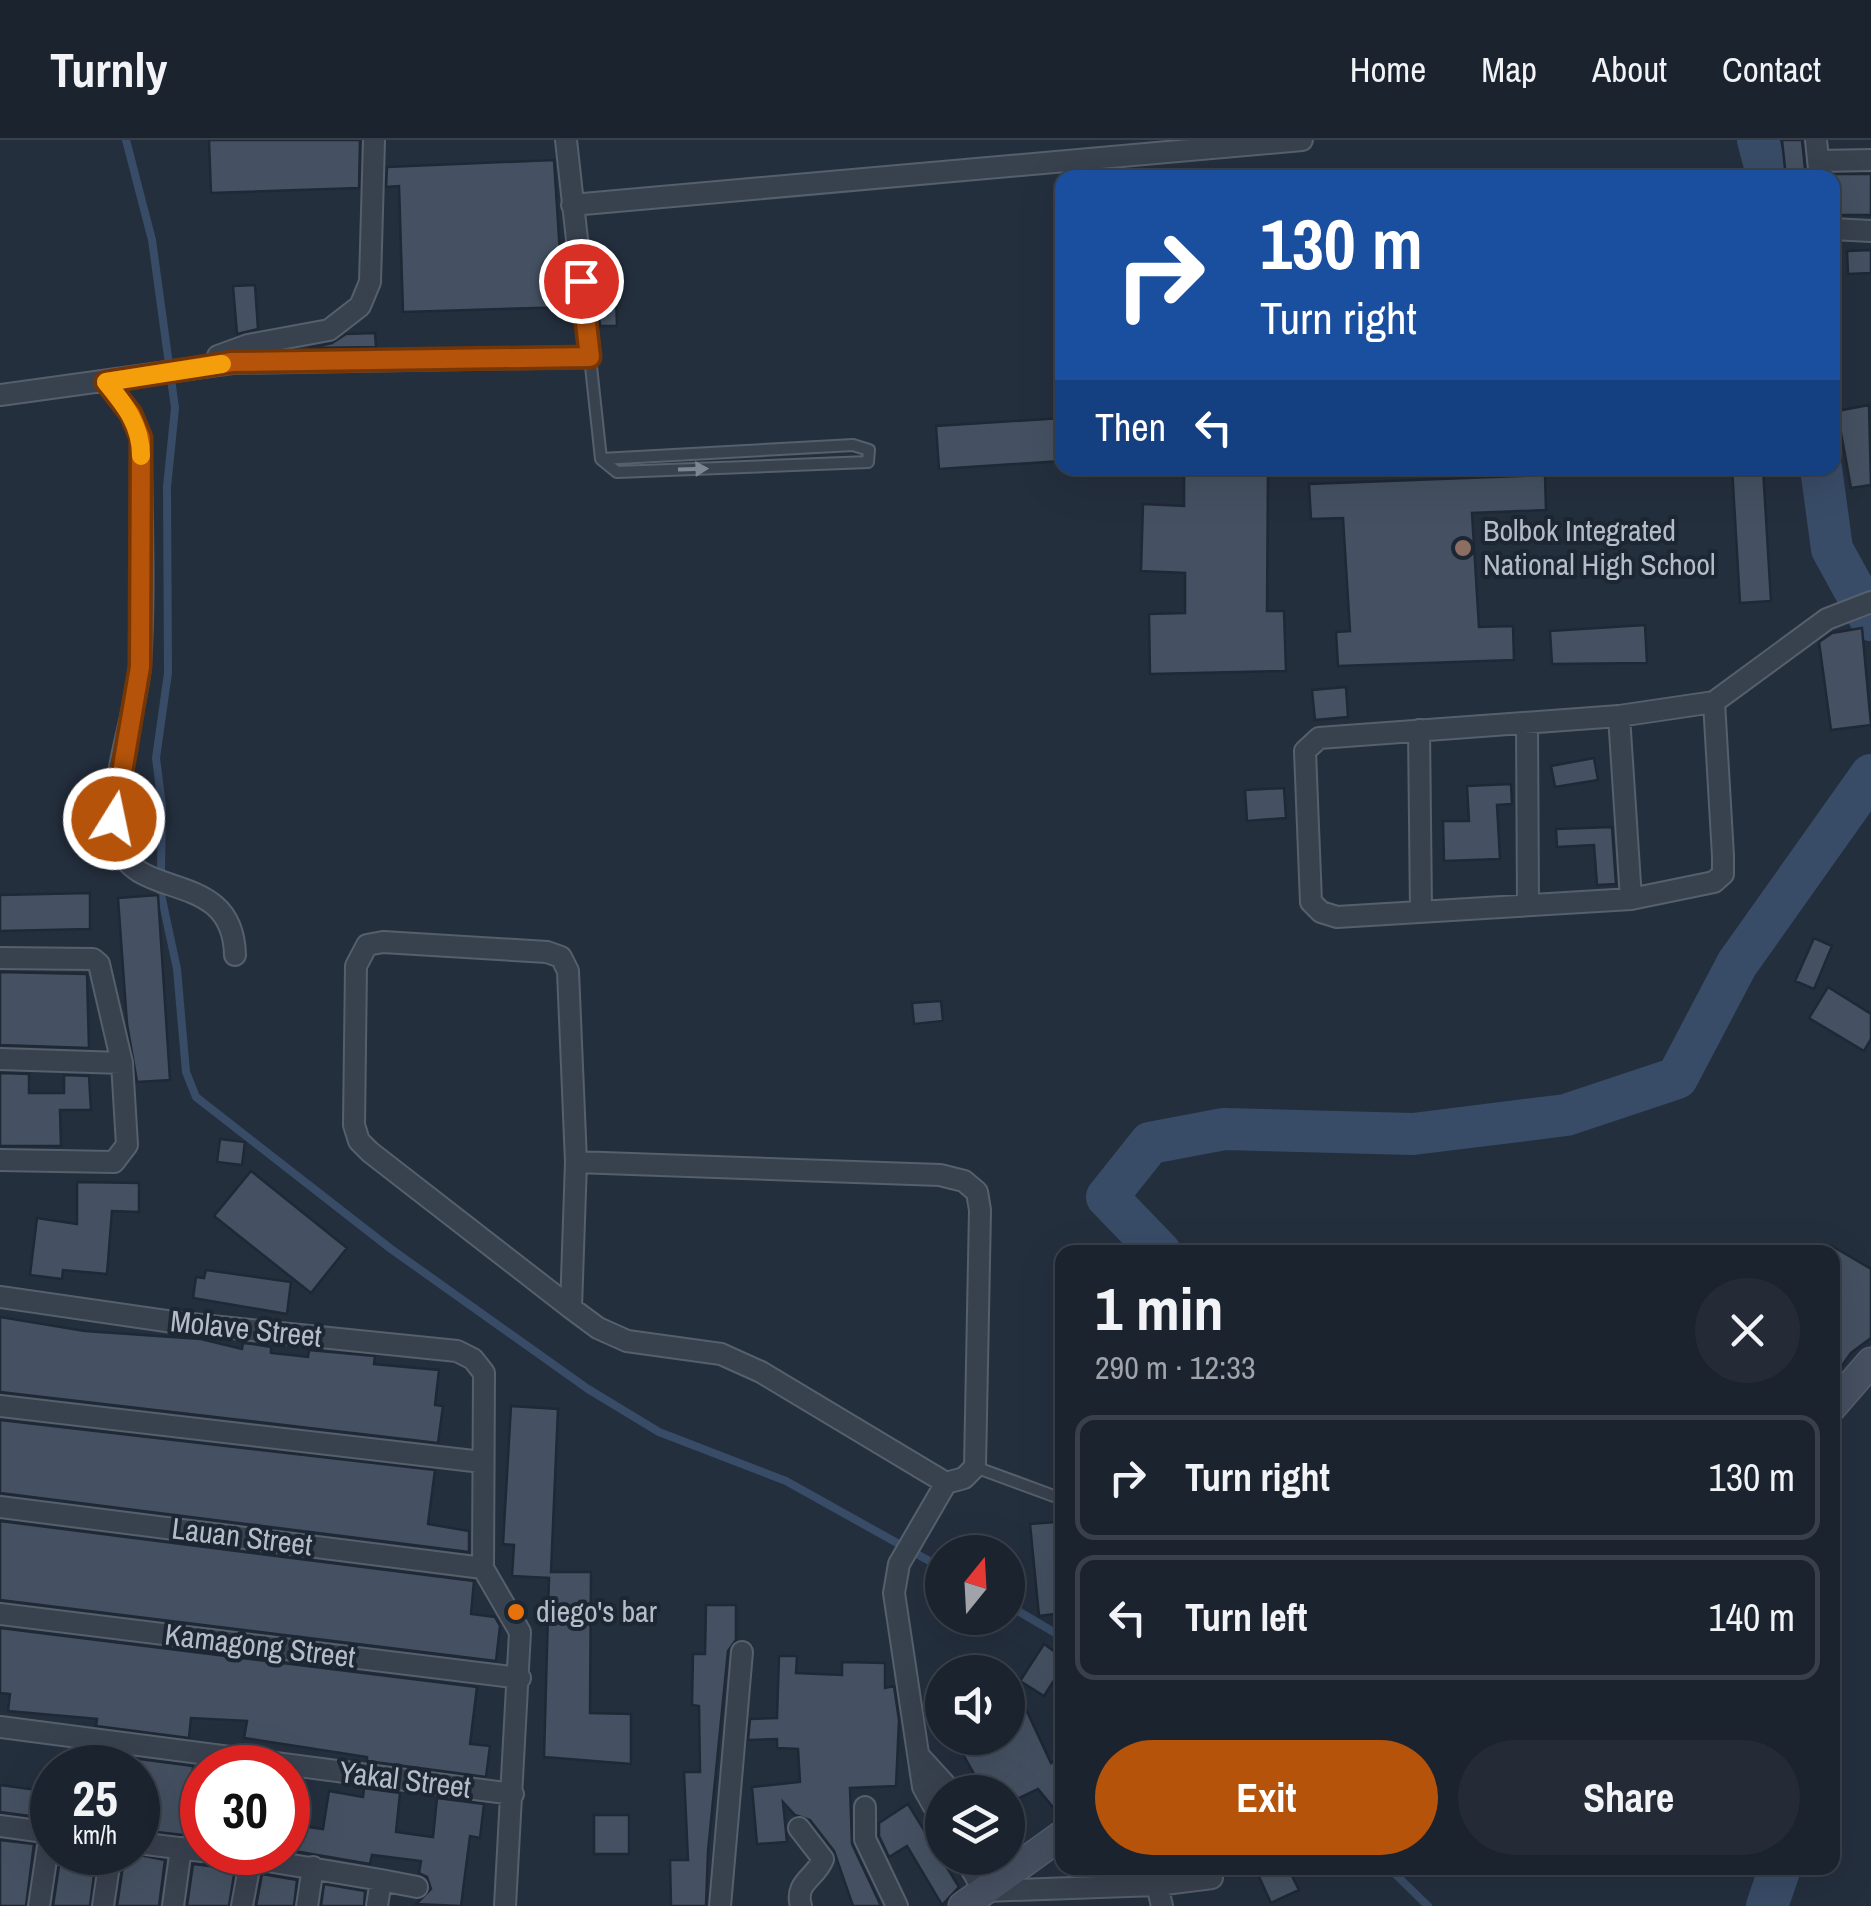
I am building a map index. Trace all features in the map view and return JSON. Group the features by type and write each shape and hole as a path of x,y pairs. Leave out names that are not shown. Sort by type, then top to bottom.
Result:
{"main road":[{"path":"1840,1398 1868,1368"},
{"path":"986,1882 1055,1839"}],"street":[{"path":"148,374 248,345 329,330 350,318 370,282 374,140"},
{"path":"0,395 232,362 590,357 566,140"},
{"path":"572,205 1302,140"},
{"path":"1818,160 1871,160"},
{"path":"1840,229 1871,230"},
{"path":"106,382 131,414 141,438 140,667 114,819 119,847 128,864 146,874 206,895 235,931 235,954"},
{"path":"1714,702 1723,874 1694,888 1630,899 1337,918 1321,912 1312,902 1304,767 1305,751 1319,738 1618,716 1714,702 1826,619 1871,602"},
{"path":"1618,716 1630,899"},
{"path":"1527,723 1528,904"},
{"path":"1419,730 1422,911"},
{"path":"571,1308 576,1162 568,971 561,957 529,951 384,942 367,945 356,966 354,1125 359,1141 571,1308 598,1328 627,1341 721,1354 761,1372 946,1483"},
{"path":"0,958 93,960 98,964 122,1063 127,1146 114,1162 0,1160"},
{"path":"0,1059 122,1063"},
{"path":"576,1162 940,1175 964,1181 978,1192 975,1467 964,1478 946,1483 902,1560 894,1593 925,1793"},
{"name":"Molave Street","path":"0,1297 173,1322 457,1351 473,1358 484,1373 482,1462"},
{"path":"0,1406 482,1462 484,1568 520,1632 505,1906"},
{"name":"Lauan Street","path":"0,1507 484,1568"},
{"name":"Kamagong Street","path":"0,1614 520,1678"},
{"path":"720,1906 742,1652"},
{"name":"Yakal Street","path":"0,1727 513,1794"},
{"path":"920,1757 936,1775"},
{"path":"864,1807 865,1839 897,1906"},
{"path":"0,1826 30,1830"},
{"path":"799,1828 823,1860 800,1888 801,1906"},
{"path":"310,1867 417,1887"},
{"path":"307,1906 313,1867"},
{"path":"40,1906 45,1875"},
{"path":"103,1906 108,1875"},
{"path":"173,1906 183,1875"},
{"path":"242,1906 248,1875"},
{"path":"986,1882 1157,1885 1212,1878"},
{"path":"377,1906 381,1880"},
{"path":"1157,1885 1162,1906"}],"lane":[{"path":"590,357 601,459 617,472 868,462 870,457 869,450 853,446 601,459"},
{"path":"748,451 750,467"},
{"path":"975,1467 1055,1496"}],"building":[{"path":"209,140 360,140 359,188 211,193"},
{"path":"1782,140 1802,140 1805,170 1785,170"},
{"path":"554,160 561,269 566,269 571,307 403,312 399,186 386,187 387,167"},
{"path":"1840,174 1871,174 1871,215 1840,215"},
{"path":"1871,250 1871,273 1848,274 1847,251"},
{"path":"615,267 617,326 600,326 594,268"},
{"path":"255,285 258,329 237,334 233,286"},
{"path":"375,333 376,347 309,348 332,343 346,334"},
{"path":"1869,405 1871,485 1851,488 1840,410"},
{"path":"1055,418 1055,461 939,469 936,426"},
{"path":"1184,475 1268,475 1267,611 1284,611 1286,671 1150,674 1149,614 1185,613 1185,573 1141,571 1143,504 1184,506"},
{"path":"1545,475 1546,510 1472,513 1479,627 1513,626 1514,660 1338,666 1336,632 1350,631 1343,518 1311,519 1309,484"},
{"path":"1732,475 1763,475 1771,601 1740,603"},
{"path":"1645,625 1647,663 1552,664 1550,631"},
{"path":"1862,628 1871,725 1831,730 1819,642 1832,633"},
{"path":"1346,687 1348,717 1315,720 1312,690"},
{"path":"1594,758 1598,780 1555,787 1551,766"},
{"path":"1511,784 1512,804 1497,805 1500,859 1444,861 1443,821 1469,821 1467,786"},
{"path":"1284,788 1286,818 1247,821 1245,790"},
{"path":"1612,827 1616,884 1597,885 1594,845 1557,847 1556,829"},
{"path":"90,893 90,929 0,931 0,895"},
{"path":"158,895 170,1080 137,1082 127,1024 118,898"},
{"path":"1814,938 1832,946 1814,989 1795,981"},
{"path":"0,972 87,974 89,1048 0,1045"},
{"path":"1828,987 1871,1014 1871,1039 1864,1051 1809,1018"},
{"path":"941,1001 943,1021 914,1024 912,1003"},
{"path":"0,1073 29,1074 29,1093 64,1093 64,1075 89,1076 91,1110 60,1110 61,1146 0,1146"},
{"path":"220,1139 245,1142 242,1165 217,1162"},
{"path":"251,1171 347,1248 311,1293 214,1216"},
{"path":"77,1182 139,1183 139,1212 112,1211 107,1274 63,1270 62,1279 30,1275 37,1218 77,1224"},
{"path":"1840,1251 1871,1269 1871,1338 1851,1353 1840,1369"},
{"path":"206,1270 291,1282 287,1314 193,1298 196,1277 204,1278"},
{"path":"0,1317 85,1331 201,1339 242,1349 243,1343 253,1344 271,1347 271,1353 308,1357 309,1350 375,1356 374,1364 439,1370 435,1405 443,1406 438,1443 0,1392"},
{"path":"511,1406 558,1409 551,1572 591,1572 590,1713 631,1714 631,1764 544,1757 549,1578 512,1576 514,1545 503,1544"},
{"path":"0,1420 435,1470 428,1524 469,1531 469,1552 0,1493"},
{"path":"0,1521 474,1581 471,1614 495,1617 500,1626 496,1661 0,1600"},
{"path":"1055,1522 1055,1614 1039,1616 1030,1524"},
{"path":"706,1605 736,1605 736,1640 728,1651 706,1906 671,1906 670,1860 688,1860 684,1772 700,1772 699,1706 692,1705 693,1654 705,1654"},
{"path":"0,1628 477,1687 470,1744 490,1746 486,1777 367,1761 367,1757 310,1748 310,1745 244,1738 247,1721 191,1718 189,1738 96,1726 97,1719 8,1711 10,1694 0,1693"},
{"path":"1044,1644 1055,1652 1055,1679 1044,1696 1025,1684 1025,1673"},
{"path":"779,1656 797,1656 796,1673 842,1675 842,1662 885,1663 885,1688 894,1686 899,1720 896,1786 850,1788 852,1844 881,1906 853,1906 834,1851 810,1820 795,1815 783,1802 787,1842 757,1844 752,1787 800,1782 798,1749 777,1748 777,1739 748,1740 750,1719 777,1718"},
{"path":"1025,1707 1051,1763 1055,1760 1055,1810 1038,1789 1025,1795 1025,1775 975,1775 963,1755 1025,1755"},
{"path":"160,1762 180,1764 180,1835 160,1832"},
{"path":"0,1785 30,1789 30,1816 0,1812"},
{"path":"364,1788 400,1793 396,1832 433,1837 437,1798 484,1804 480,1838 470,1836 461,1906 416,1904 431,1889 427,1877 419,1873 421,1861 372,1855 370,1864 310,1854 310,1827 323,1829 329,1791 363,1797"},
{"path":"908,1804 925,1832 925,1875 952,1875 959,1887 942,1905 907,1846 889,1857 879,1836 879,1823"},
{"path":"594,1815 629,1815 629,1854 594,1854"},
{"path":"0,1840 30,1844 26,1906 0,1906"},
{"path":"160,1859 165,1860 159,1906 117,1906 122,1875 160,1875"},
{"path":"58,1875 94,1875 90,1906 53,1906"},
{"path":"191,1875 234,1875 229,1906 187,1906"},
{"path":"262,1875 297,1880 294,1906 256,1906"},
{"path":"1258,1875 1292,1875 1299,1890 1271,1903"},
{"path":"324,1884 365,1891 364,1906 321,1906"}],"waterway":[{"path":"126,140 152,240 175,408 167,487 168,673 156,758 162,806 161,870"},
{"path":"1758,140 1766,170"},
{"path":"1822,475 1832,549 1871,620"},
{"path":"1153,1245 1107,1197 1150,1143 1224,1129 1413,1134 1566,1115 1677,1078 1737,964 1871,775"},
{"path":"159,885 177,969 186,1072 196,1097 391,1249 588,1389 659,1432 786,1481 925,1559"},
{"path":"1025,1615 1055,1633"},
{"path":"1396,1875 1428,1906"},
{"path":"1767,1906 1778,1875"}],"slow traffic":[{"path":"141,456 141,438 131,414 106,382 222,364"}],"place":[{"name":"Bolbok Integrated National High School","path":"1463,548"},
{"name":"diego's bar","path":"516,1612"}],"route":[{"path":"114,819 140,667 141,438 131,414 106,382 232,362 590,357 581,281"}]}
